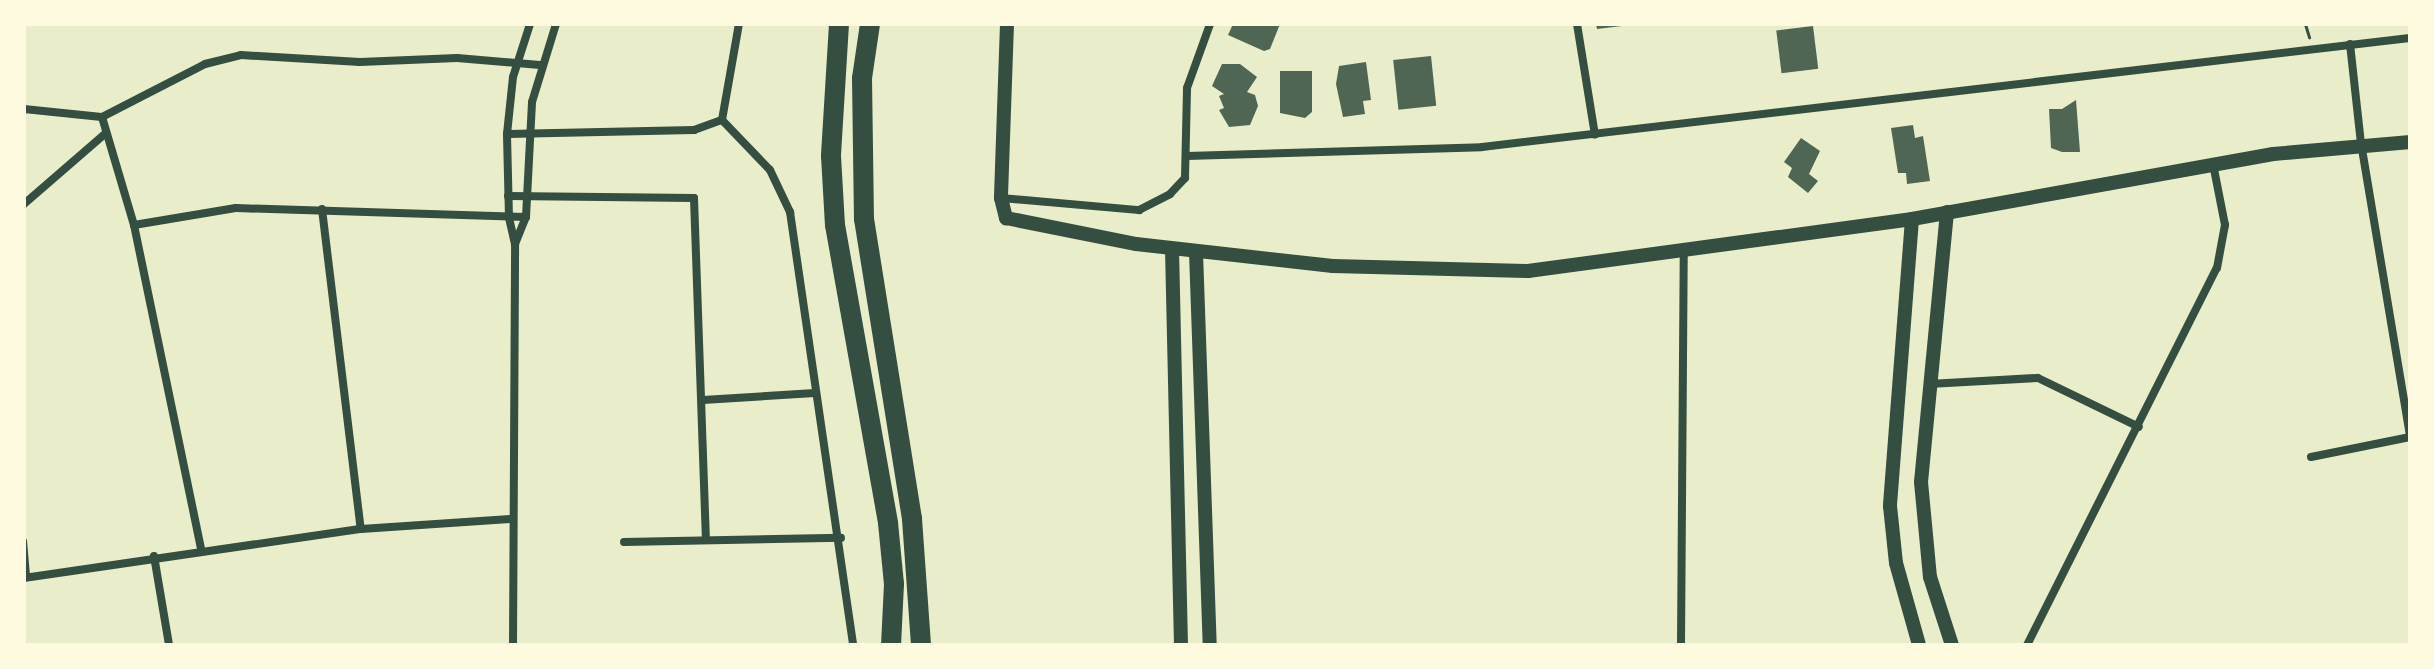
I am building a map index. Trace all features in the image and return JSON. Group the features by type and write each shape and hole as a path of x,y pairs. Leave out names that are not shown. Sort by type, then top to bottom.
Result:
{"highway":[{"path":"839,24 831,140 835,225 888,523 894,584 891,645"},
{"path":"870,24 862,78 864,219 912,519 921,645"}],"street":[{"path":"513,645 515,244 509,217 507,134 517,61 530,24"},
{"path":"515,244 526,217 529,136 540,65 556,24"},
{"path":"722,120 739,24"},
{"path":"1007,24 1001,198 1006,218 1196,252 1486,274 1912,219 2213,164 2361,143 2410,142"},
{"path":"1001,198 1139,210 1177,186 1185,178 1187,88 1210,24"},
{"path":"1577,24 1595,135"},
{"path":"1187,156 1420,151 1595,135 2410,38"},
{"path":"2311,457 2410,436 2361,143 2350,44"},
{"path":"24,109 102,117 205,64 241,55 360,62 517,61 540,65"},
{"path":"102,117 134,225 201,548"},
{"path":"507,134 529,136 694,130 722,120"},
{"path":"722,120 783,189 841,538 853,645"},
{"path":"24,204 106,133"},
{"path":"2027,645 2139,427 2222,253 2225,225 2213,164"},
{"path":"508,196 694,198 706,538"},
{"path":"134,225 236,208 526,217"},
{"path":"322,209 361,529"},
{"path":"1947,212 1928,384 1921,482 1923,538 1952,645"},
{"path":"1912,219 1890,506 1896,563 1919,645"},
{"path":"1172,249 1181,645"},
{"path":"1681,645 1684,250"},
{"path":"1196,252 1210,645"},
{"path":"1928,384 2038,378 2139,427"},
{"path":"703,400 815,393"},
{"path":"26,577 201,548 361,529 512,519"},
{"path":"624,542 706,538 841,538"},
{"path":"154,556 169,645"}],"lane":[{"path":"24,541 26,577"}],"building":[{"path":"1233,24 1280,24 1270,49 1264,51 1228,35"},
{"path":"1596,24 1622,24 1622,26 1597,29"},
{"path":"1813,26 1818,69 1782,73 1776,31"},
{"path":"1431,56 1436,106 1398,110 1393,60"},
{"path":"1366,62 1371,100 1363,101 1365,114 1343,117 1336,84 1339,66"},
{"path":"1222,64 1240,64 1257,77 1247,92 1255,95 1258,106 1250,125 1229,127 1219,110 1224,108 1219,96 1224,94 1212,86"},
{"path":"1280,71 1312,71 1312,112 1305,118 1280,113"},
{"path":"2076,100 2080,152 2062,152 2051,148 2049,109 2062,109"},
{"path":"1913,125 1915,138 1923,136 1930,181 1907,184 1906,173 1898,173 1891,128"},
{"path":"1801,138 1820,151 1809,174 1818,181 1808,193 1788,177 1792,168 1784,162"}]}
